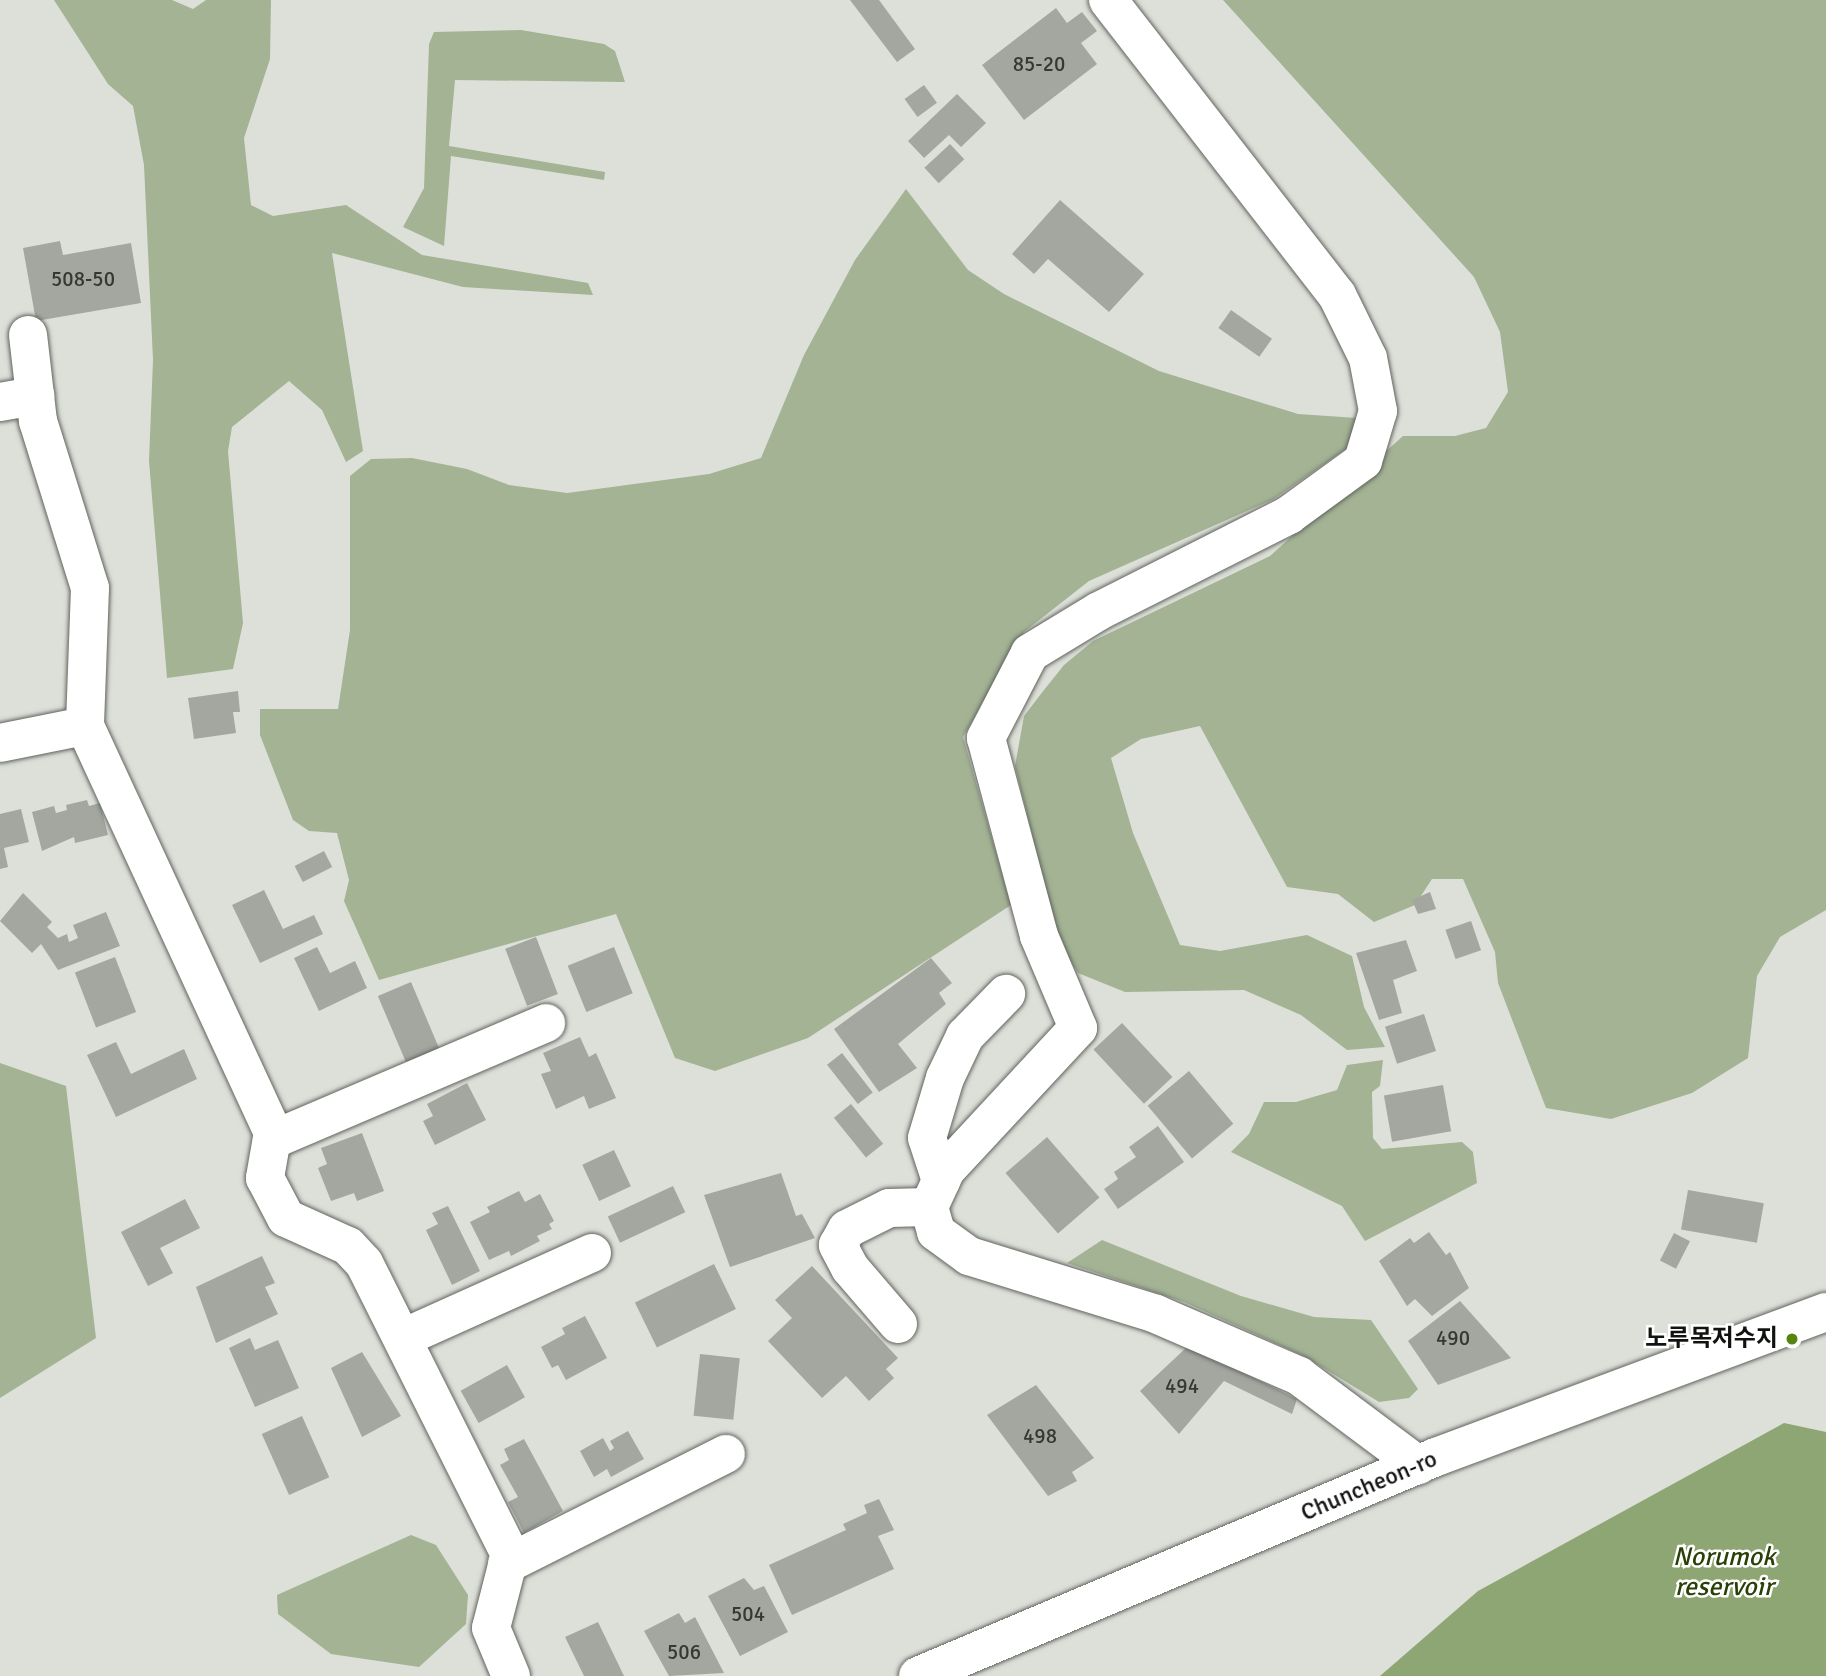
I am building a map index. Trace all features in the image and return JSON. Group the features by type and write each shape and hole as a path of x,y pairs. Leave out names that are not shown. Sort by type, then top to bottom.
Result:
{"street":[{"path":"898,1324 850,1268 838,1245 847,1229 888,1208 935,1194 946,1170 1078,1028 1039,936 986,738 1030,653 1099,611 1289,515 1363,461 1378,411 1368,358 1337,295 1108,0"},
{"path":"28,335 17,399 61,503 90,588 85,726 261,1107 272,1140 265,1178 286,1218 348,1245 364,1263 405,1338 510,1555 491,1628 511,1676"},
{"path":"0,743 85,726"},
{"path":"1006,994 965,1036 945,1078 927,1138 935,1194 936,1232 969,1256 1156,1314 1299,1376 1418,1465"},
{"path":"272,1140 546,1023"},
{"path":"405,1338 592,1253"},
{"name":"Chuncheon-ro","path":"918,1676 1418,1465 1826,1312"},
{"path":"507,1564 726,1454"}],"shaded area":[{"path":"54,0 172,0 193,9 206,0 271,0 270,59 244,138 251,205 273,216 346,205 422,255 588,283 593,295 463,287 332,253 363,451 346,462 322,410 289,381 232,427 228,451 243,623 233,669 167,678 149,461 153,360 144,165 133,106 108,84"},
{"path":"1223,0 1826,0 1826,910 1780,937 1757,976 1748,1058 1692,1093 1611,1119 1546,1108 1498,983 1495,952 1463,879 1432,879 1415,905 1374,922 1338,894 1287,887 1200,726 1141,739 1111,758 1133,833 1180,945 1220,951 1307,935 1352,956 1364,1007 1385,1047 1347,1050 1301,1015 1244,990 1125,992 1078,973 1059,943 1015,766 1024,716 1064,665 1093,641 1270,556 1403,436 1455,436 1486,428 1508,392 1500,332 1474,277"},
{"path":"521,30 604,44 615,51 625,82 455,80 449,146 605,172 604,180 451,156 444,246 403,227 424,188 429,44 434,32"},
{"path":"906,189 968,270 1004,294 1159,371 1298,414 1357,418 1347,448 1274,499 1089,581 1024,632 963,737 1011,905 808,1038 715,1071 675,1058 616,914 379,980 344,901 349,880 337,833 309,831 293,820 260,735 260,709 338,709 350,630 350,476 371,459 412,458 467,469 509,485 567,493 709,474 761,458 804,355 855,260"},
{"path":"1383,1060 1380,1086 1372,1092 1373,1138 1382,1149 1462,1142 1473,1152 1477,1183 1365,1241 1342,1206 1231,1152 1249,1134 1264,1102 1296,1102 1337,1090 1347,1065"},
{"path":"0,1063 66,1086 96,1338 0,1398"},
{"path":"1102,1240 1241,1296 1314,1317 1371,1320 1418,1389 1409,1398 1379,1402 1304,1356 1184,1302 1067,1263"},
{"path":"411,1535 436,1545 468,1595 466,1624 419,1667 331,1654 278,1614 277,1595"}],"water":[{"name":"Norumok reservoir","path":"1784,1423 1826,1432 1826,1676 1380,1676 1478,1591"}],"building":[{"path":"850,0 879,0 915,49 897,62"},
{"path":"1056,8 1067,23 1082,12 1097,31 1081,43 1097,64 1024,120 982,65"},
{"path":"924,85 937,103 918,117 905,99"},
{"path":"957,94 986,123 961,147 949,135 924,158 908,141"},
{"path":"950,144 964,159 939,183 924,168"},
{"path":"1060,200 1144,274 1109,312 1048,259 1034,274 1012,254"},
{"path":"60,241 63,255 131,243 141,303 36,321 23,248"},
{"path":"1231,310 1272,339 1259,357 1218,328"},
{"path":"238,691 240,712 233,712 236,733 194,739 188,698"},
{"path":"87,800 89,806 100,803 108,835 75,843 74,837 42,851 32,812 54,806 56,813 67,810 66,805"},
{"path":"21,809 29,842 4,848 8,867 0,869 0,814"},
{"path":"324,851 332,867 303,882 295,866"},
{"path":"264,890 283,929 314,915 323,934 260,963 232,905"},
{"path":"1430,892 1436,909 1418,914 1412,900"},
{"path":"23,893 52,922 47,927 58,938 67,934 69,942 78,938 73,925 106,912 120,946 58,970 41,944 32,953 0,921"},
{"path":"1471,921 1481,950 1456,959 1445,930"},
{"path":"536,937 558,994 527,1006 505,949"},
{"path":"1406,940 1417,971 1393,980 1402,1013 1379,1020 1356,953"},
{"path":"317,947 330,973 355,961 367,988 319,1011 294,958"},
{"path":"614,947 633,993 586,1012 568,966"},
{"path":"115,957 136,1012 96,1027 75,972"},
{"path":"931,958 952,983 939,993 946,1004 898,1044 917,1068 879,1092 834,1029"},
{"path":"411,982 439,1048 406,1062 378,996"},
{"path":"1424,1014 1436,1051 1397,1064 1385,1027"},
{"path":"1122,1023 1172,1077 1144,1104 1093,1050"},
{"path":"580,1037 589,1057 596,1053 616,1098 589,1109 584,1096 556,1109 541,1074 551,1071 543,1053"},
{"path":"116,1042 131,1074 184,1049 197,1079 116,1117 87,1055"},
{"path":"842,1053 873,1092 858,1104 827,1065"},
{"path":"1189,1071 1233,1124 1192,1159 1148,1106"},
{"path":"467,1083 486,1120 435,1145 423,1121 433,1116 427,1104"},
{"path":"1443,1085 1451,1131 1392,1142 1384,1095"},
{"path":"851,1104 883,1144 866,1157 834,1118"},
{"path":"1158,1126 1184,1162 1118,1209 1104,1189 1118,1179 1114,1172 1136,1157 1129,1147"},
{"path":"362,1133 384,1191 357,1201 354,1193 331,1201 318,1168 327,1164 321,1148"},
{"path":"1047,1137 1099,1197 1058,1233 1005,1173"},
{"path":"614,1150 631,1186 599,1201 582,1165"},
{"path":"781,1173 796,1216 802,1214 815,1238 730,1267 704,1195"},
{"path":"673,1186 685,1212 620,1243 608,1216"},
{"path":"1688,1190 1764,1203 1757,1243 1681,1229"},
{"path":"519,1191 525,1202 540,1194 554,1221 549,1224 552,1229 537,1236 540,1241 511,1256 509,1251 489,1260 470,1222 490,1212 487,1207"},
{"path":"185,1199 200,1228 160,1248 173,1273 148,1286 121,1232"},
{"path":"448,1206 480,1271 452,1285 426,1230 438,1224 432,1213"},
{"path":"1429,1232 1446,1255 1450,1252 1469,1288 1432,1316 1415,1299 1407,1306 1379,1261 1410,1238 1414,1243"},
{"path":"1674,1233 1690,1241 1676,1269 1660,1261"},
{"path":"262,1256 275,1283 265,1287 278,1314 216,1343 196,1287"},
{"path":"714,1264 736,1309 657,1348 635,1303"},
{"path":"812,1266 898,1358 886,1369 894,1378 869,1401 846,1376 822,1398 768,1341 792,1318 775,1300"},
{"path":"1460,1301 1511,1358 1438,1385 1408,1341"},
{"path":"585,1316 607,1358 566,1380 558,1365 552,1368 541,1347 565,1334 562,1328"},
{"path":"250,1338 255,1350 278,1340 299,1388 255,1407 229,1348"},
{"path":"1188,1346 1297,1399 1292,1414 1224,1381 1179,1434 1140,1391"},
{"path":"362,1352 401,1416 362,1437 331,1368"},
{"path":"700,1354 740,1358 733,1420 694,1416"},
{"path":"507,1365 525,1397 479,1423 461,1391"},
{"path":"1036,1385 1094,1458 1072,1472 1077,1481 1048,1496 987,1415"},
{"path":"302,1416 329,1477 289,1495 262,1434"},
{"path":"628,1431 644,1459 611,1477 607,1469 594,1477 580,1451 603,1438 610,1451 614,1448 610,1441"},
{"path":"524,1439 563,1511 524,1533 508,1502 518,1497 500,1465 509,1460 504,1449"},
{"path":"879,1499 894,1530 878,1536 894,1569 792,1615 769,1565 846,1530 843,1524 867,1513 864,1505"},
{"path":"744,1578 754,1590 764,1586 788,1632 740,1656 708,1596"},
{"path":"679,1613 685,1623 695,1617 724,1673 669,1676 644,1631"},
{"path":"598,1622 624,1676 584,1676 565,1637"}],"place":[{"name":"노루목저수지","path":"1792,1339"}]}
